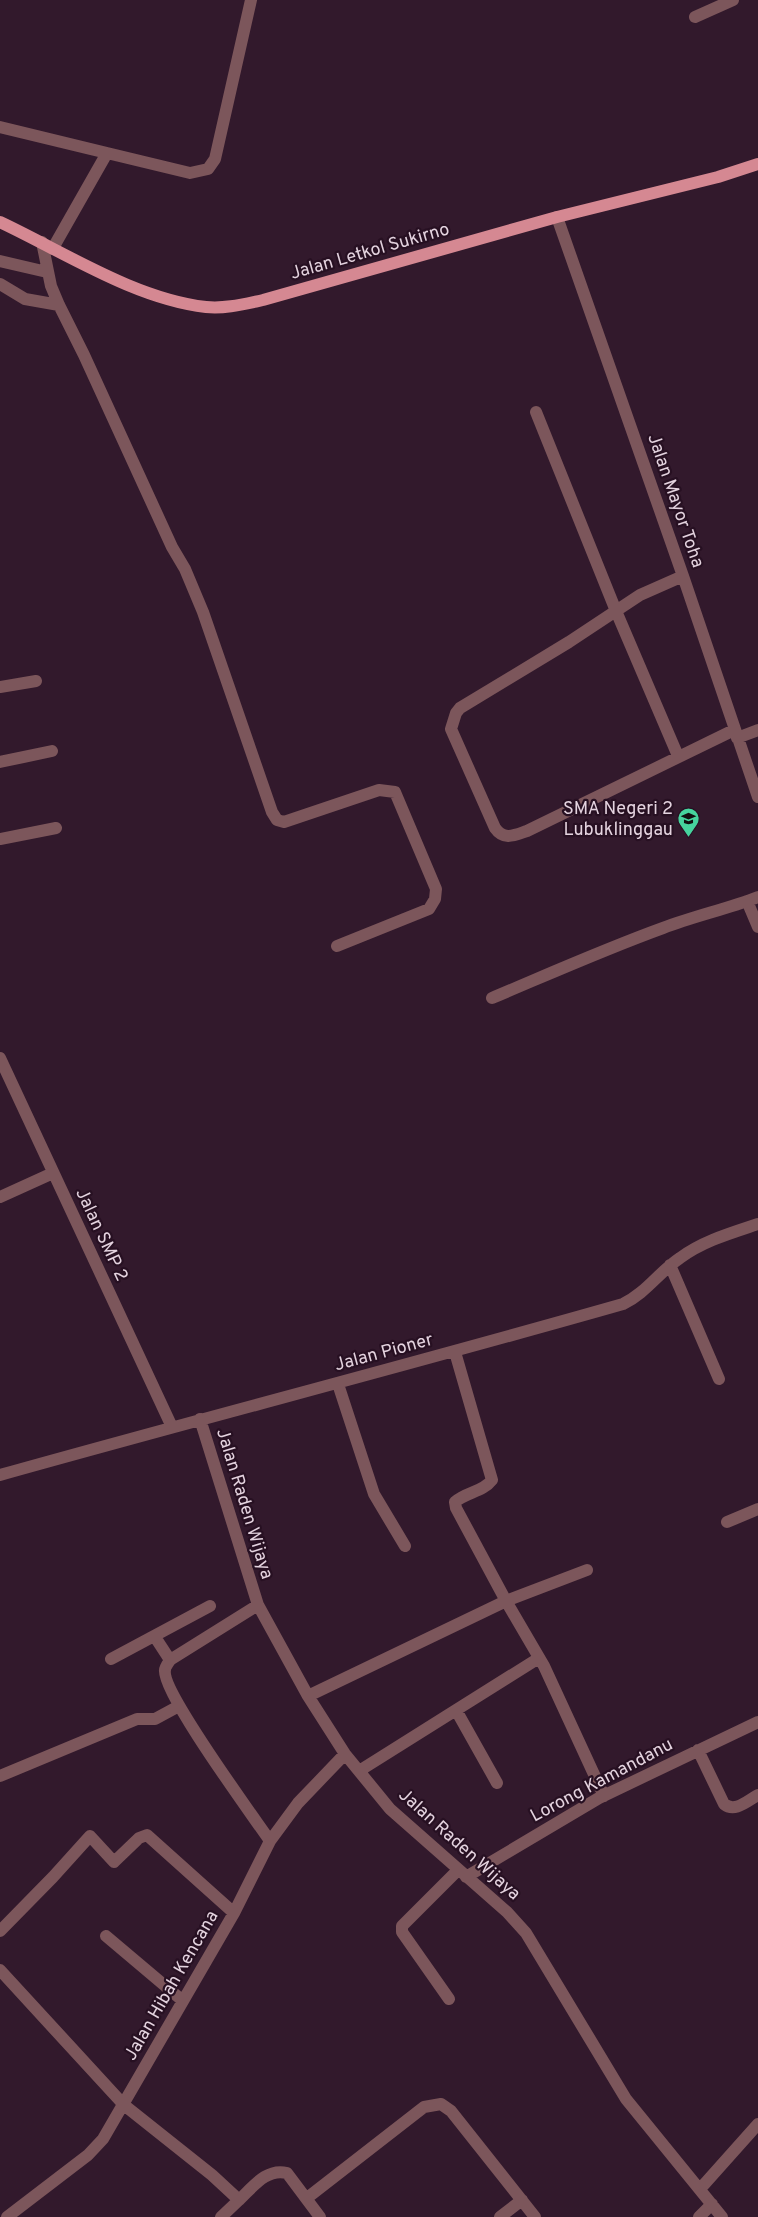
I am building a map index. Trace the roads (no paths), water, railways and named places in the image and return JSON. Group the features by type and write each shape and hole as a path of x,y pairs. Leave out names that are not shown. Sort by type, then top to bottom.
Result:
{"main road":[{"name":"Jalan Letkol Sukirno","path":"0,222 123,282 154,294 206,307 225,307 262,300 557,217 758,164"}],"street":[{"path":"0,127 190,173 208,169 215,159 251,0"},
{"path":"695,17 732,0"},
{"path":"107,153 47,245 47,272 59,305 172,547 189,577 203,612 272,812 277,820 284,822 379,790 395,792 436,889 435,899 429,909 337,946"},
{"name":"Jalan Mayor Toha","path":"557,217 683,576 758,797"},
{"path":"0,261 47,272"},
{"path":"0,284 25,299 59,305"},
{"path":"536,412 616,611 678,756"},
{"path":"683,576 640,595 570,642 460,708 456,713 451,729 495,828 498,833 505,836 527,831 678,756 736,734 758,730"},
{"path":"0,687 36,681"},
{"path":"0,762 52,752"},
{"path":"0,839 56,828"},
{"path":"492,998 611,947 753,899 758,927"},
{"name":"Jalan SMP 2","path":"0,1058 172,1427"},
{"path":"0,1197 53,1173"},
{"name":"Jalan Pioner","path":"0,1475 200,1419 455,1352 623,1304 638,1296 670,1265 702,1245 758,1224"},
{"path":"670,1265 719,1379"},
{"path":"455,1352 492,1480 488,1485 460,1498 455,1502 456,1508 539,1658 604,1796"},
{"path":"338,1384 374,1494 405,1546"},
{"name":"Jalan Raden Wijaya","path":"200,1419 258,1605 308,1696 345,1754 390,1809 513,1918 526,1933 626,2099 722,2217"},
{"path":"727,1522 758,1509"},
{"path":"308,1696 506,1600 588,1570"},
{"path":"258,1605 170,1660 164,1670 166,1680 179,1706 270,1841"},
{"path":"111,1660 210,1606"},
{"path":"155,1636 170,1660"},
{"path":"359,1770 539,1658"},
{"path":"0,1776 137,1719 155,1719 179,1706"},
{"path":"456,1710 497,1783"},
{"name":"Lorong Kamandanu","path":"449,1998 402,1932 402,1926 462,1873 604,1796 758,1722"},
{"path":"698,1750 724,1804 730,1808 735,1808 758,1795"},
{"name":"Jalan Hibah Kencana","path":"7,2217 96,2148 124,2105 234,1913 270,1841 298,1803 345,1754"},
{"path":"0,1931 90,1836 114,1862 140,1838 147,1835 234,1913"},
{"path":"106,1936 183,2001"},
{"path":"0,1970 124,2105 212,2175 239,2200"},
{"path":"307,2198 424,2107 441,2104 451,2111 535,2217"},
{"path":"700,2189 758,2124"},
{"path":"221,2217 269,2173 279,2171 287,2173 320,2217"},
{"path":"500,2217 522,2200"},
{"path":"699,2217 712,2204"}],"place":[{"name":"SMA Negeri 2 Lubuklinggau","path":"689,838"}]}
